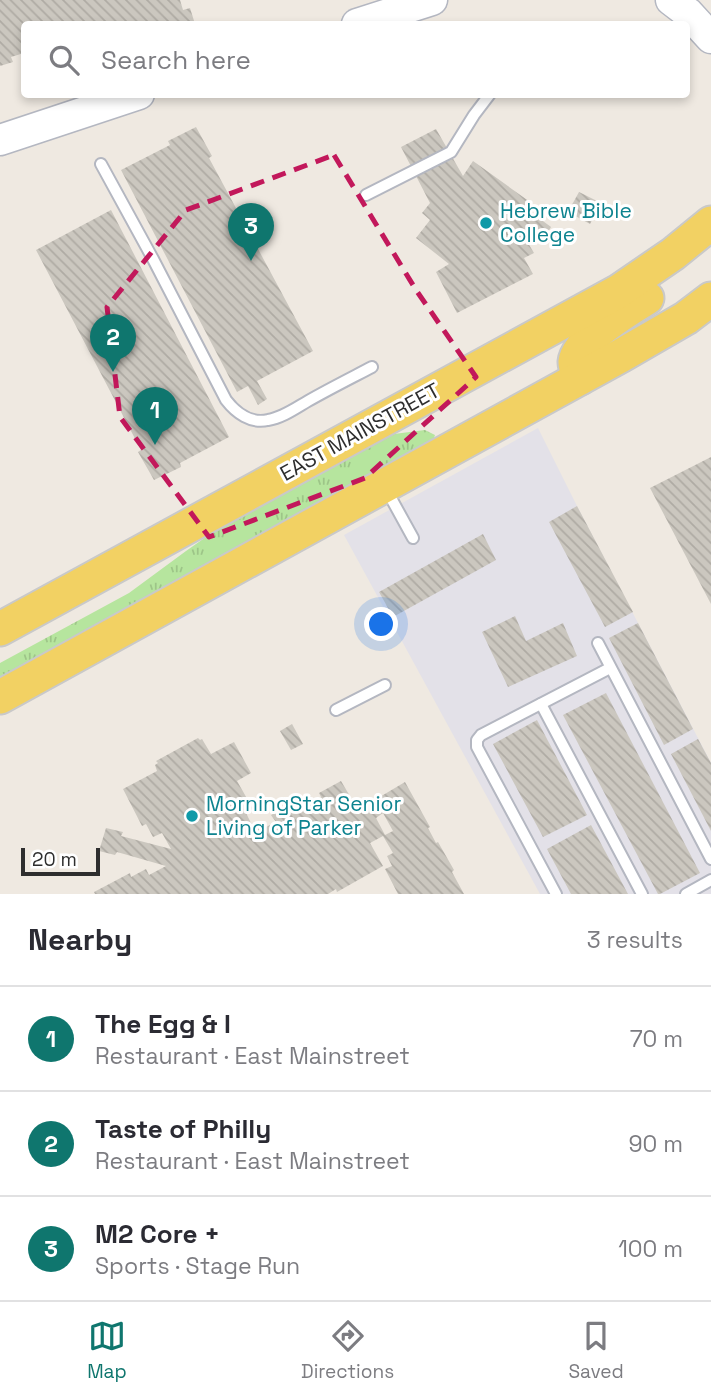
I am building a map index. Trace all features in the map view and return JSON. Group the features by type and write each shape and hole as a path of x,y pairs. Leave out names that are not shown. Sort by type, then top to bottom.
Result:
{"main road":[{"path":"580,378 575,360 584,345 614,319 681,275 700,232"},
{"name":"EAST MAINSTREET","path":"0,629 619,291 655,268 700,232"},
{"path":"0,697 660,334 711,299"}],"street":[{"path":"366,21 432,0"},
{"path":"671,0 688,13 711,38"},
{"path":"0,140 127,98"}],"lane":[{"path":"366,195 451,152 487,98"},
{"path":"101,164 232,408 250,419 267,421 372,367"},
{"path":"384,486 414,538"},
{"path":"598,643 711,859"},
{"path":"556,894 477,747 477,740 481,735 610,668"},
{"path":"336,710 385,685"},
{"path":"541,705 642,894"},
{"path":"686,894 711,880"}],"highlighted area":[{"path":"334,155 416,290 476,377 365,478 209,537 120,417 107,307 186,210"}],"shaded area":[{"path":"538,428 711,763 711,894 540,894 344,535"}],"green space":[{"path":"425,430 435,435 433,441 0,678 0,663 129,593 216,530 384,438"}],"building":[{"path":"0,0 180,0 183,10 190,8 194,21 21,21 21,54 11,57 13,62 0,66"},
{"path":"196,127 212,156 209,158 313,351 257,381 267,399 258,405 248,386 237,392 121,170 170,145 168,141"},
{"name":"Hebrew Bible College","path":"436,129 463,176 473,161 537,207 532,213 551,227 541,244 528,243 534,253 524,258 533,274 457,313 436,272 449,264 416,238 430,220 422,213 430,203 401,147"},
{"path":"579,192 601,203 590,224 568,212"},
{"path":"111,210 229,437 180,463 181,467 154,480 138,452 141,450 36,250"},
{"path":"711,457 711,604 650,488"},
{"path":"577,506 633,612 605,627 549,522"},
{"path":"483,534 496,560 393,617 379,592"},
{"path":"515,616 526,641 563,623 577,656 508,687 482,632"},
{"path":"638,623 693,729 664,745 609,638"},
{"path":"606,693 700,873 660,894 563,715"},
{"path":"537,720 587,815 543,837 493,744"},
{"path":"292,724 303,744 291,750 280,731"},
{"name":"MorningStar Senior Living of Parker","path":"198,738 202,739 211,754 234,742 251,773 237,781 253,809 246,813 251,823 266,827 276,822 271,815 309,794 313,801 321,797 319,793 341,781 354,803 350,804 353,811 405,782 436,843 438,842 454,870 452,872 464,894 398,894 385,869 392,866 387,856 393,853 383,836 370,843 383,866 337,892 336,889 328,894 95,894 94,892 130,873 131,877 146,869 149,875 166,866 117,852 115,855 99,851 106,828 123,832 121,836 171,849 162,833 153,837 146,824 142,826 123,789 157,771 156,761","holes":["383,813 393,831 385,835 376,818"]},
{"path":"698,739 711,763 711,831 671,754"},
{"path":"591,825 628,894 571,894 547,849"}],"place":[{"name":"Hebrew Bible College","path":"486,223"},
{"name":"M2 Core +","path":"251,261"},
{"name":"Taste of Philly","path":"113,372"},
{"name":"The Egg & I","path":"155,445"},
{"name":"MorningStar Senior Living of Parker","path":"192,816"}]}
